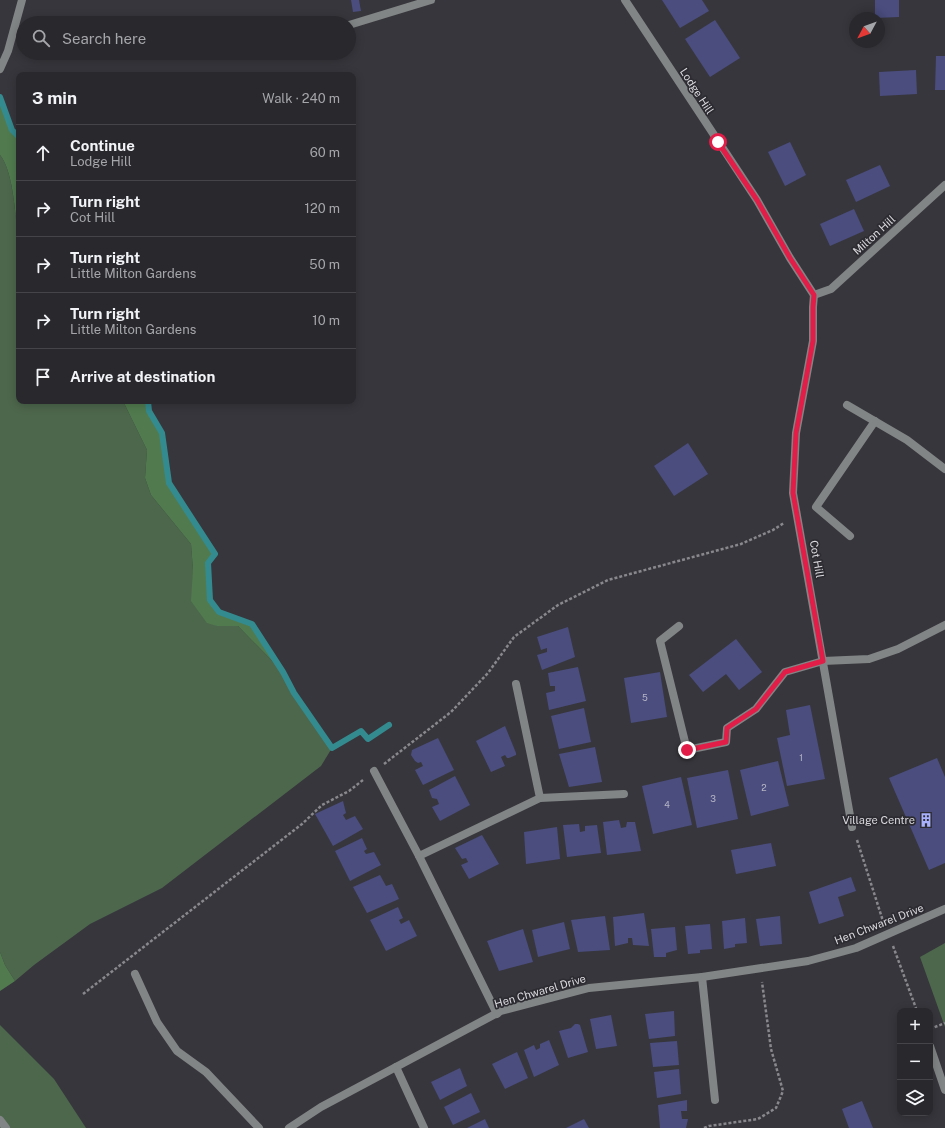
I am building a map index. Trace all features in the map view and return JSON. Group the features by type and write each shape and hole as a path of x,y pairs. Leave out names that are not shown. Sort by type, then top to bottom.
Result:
{"street":[{"path":"18,16 22,0"},
{"path":"356,23 432,0"},
{"name":"Lodge Hill","path":"625,0 674,77 757,200 790,258 814,295"},
{"path":"0,69 8,51 16,22"},
{"name":"Milton Hill","path":"814,295 831,289 945,185"},
{"name":"Cot Hill","path":"814,295 813,341 796,433 793,493 852,827"},
{"path":"847,404 907,440 945,469"},
{"path":"850,536 816,508 875,421"},
{"path":"679,626 660,641 687,750 726,742 727,728 756,709 785,672 823,661 869,659 898,649 945,625"},
{"path":"516,684 540,798"},
{"path":"374,771 419,856 497,1014"},
{"path":"419,856 540,798 624,794"},
{"name":"Hen Chwarel Drive","path":"289,1128 321,1107 501,1011 589,988 702,977 808,961 856,948 945,909"},
{"path":"136,974 157,1022 177,1050 206,1072 259,1128"},
{"path":"702,977 715,1100"},
{"path":"933,1055 945,1090"},
{"path":"396,1067 424,1128"},
{"path":"0,1120 6,1128"}],"path":[{"path":"83,994 302,824 322,805 349,791 450,712 488,673 514,637 558,605 608,580 741,544 773,530 797,514"},
{"path":"704,1128 758,1119 776,1108 783,1091 771,1049 760,968"},
{"path":"933,1028 945,1023"}],"green space":[{"path":"0,97 12,130 16,134 16,219 10,179 4,161 0,155"},
{"path":"0,155 4,161 10,179 16,219 16,404 124,404 147,450 145,478 151,495 191,544 193,570 217,626 238,626 283,672 294,693 332,748 321,766 162,888 90,924 34,965 15,981 5,965 0,952"},
{"path":"124,404 148,404 149,411 162,433 169,483 215,554 208,563 210,600 219,612 252,624 283,672 238,626 217,626 207,623 191,601 193,570 191,544 151,495 145,478 147,450"},
{"path":"945,943 945,1027 920,957"},
{"path":"0,952 5,965 15,981 0,991"},
{"path":"0,1025 54,1079 86,1128 0,1128"}],"building":[{"path":"351,0 359,0 361,11 353,12"},
{"path":"662,0 702,0 709,11 680,28"},
{"path":"875,0 899,0 899,17 885,18 885,12 875,12"},
{"path":"715,20 740,58 710,77 685,39"},
{"path":"936,56 945,56 945,90 935,90"},
{"path":"916,70 917,94 880,96 879,72"},
{"path":"790,142 806,175 785,186 768,152"},
{"path":"880,165 890,186 856,202 846,180"},
{"path":"854,209 864,231 830,246 820,224"},
{"path":"688,443 708,474 674,496 654,466"},
{"path":"568,627 575,657 542,670 537,655 547,652 547,648 541,650 537,637"},
{"path":"736,639 762,672 739,690 726,674 703,692 689,675"},
{"path":"578,667 586,701 549,710 546,693 555,691 555,686 550,686 548,673"},
{"path":"660,672 667,717 631,723 624,678"},
{"path":"810,705 825,779 787,786 777,738 790,735 786,710"},
{"path":"584,708 591,742 559,749 551,716"},
{"path":"505,726 516,755 509,758 505,755 501,757 505,766 491,772 476,741"},
{"path":"438,738 454,770 423,785 415,770 423,766 421,762 418,763 415,761 411,755 412,750"},
{"path":"595,747 602,782 569,787 559,754"},
{"name":"Village Centre","path":"937,758 945,777 945,863 929,870 889,778"},
{"path":"778,761 789,806 751,816 740,770"},
{"path":"728,770 738,819 697,828 687,778"},
{"path":"455,776 470,805 440,821 432,807 439,804 437,799 432,798 429,790"},
{"path":"681,777 692,825 653,834 642,786"},
{"path":"343,801 346,813 343,815 346,820 355,816 363,829 333,846 315,814"},
{"path":"619,820 621,828 626,827 627,822 635,822 641,851 607,855 603,822"},
{"path":"579,824 580,832 585,831 585,826 597,825 601,853 567,857 563,825"},
{"path":"557,827 560,859 526,864 524,832"},
{"path":"482,835 499,864 469,879 461,865 468,862 466,858 462,859 455,848"},
{"path":"362,838 367,849 364,851 366,854 374,852 381,865 350,881 335,851"},
{"path":"771,843 776,866 736,874 731,850"},
{"path":"380,875 386,886 392,884 399,899 367,913 353,887"},
{"path":"851,877 856,891 838,897 844,916 819,924 809,892"},
{"path":"398,907 403,918 399,920 401,924 409,920 417,936 386,951 370,920"},
{"path":"644,913 649,946 633,945 632,938 628,938 628,943 615,946 613,917"},
{"path":"605,916 610,950 578,952 571,920"},
{"path":"780,916 782,944 760,946 756,919"},
{"path":"745,918 747,943 735,944 735,947 724,949 722,921"},
{"path":"564,922 570,949 538,957 532,930"},
{"path":"710,924 712,949 700,950 700,953 688,954 685,926"},
{"path":"675,927 677,950 666,953 666,957 654,957 651,929"},
{"path":"523,929 533,962 499,971 487,941"},
{"path":"674,1011 675,1036 649,1039 645,1014"},
{"path":"611,1015 617,1046 596,1049 590,1019"},
{"path":"575,1024 580,1025 588,1052 568,1058 559,1031 571,1028"},
{"path":"549,1040 559,1065 534,1077 524,1050 534,1045 536,1050 540,1048 540,1044"},
{"path":"677,1041 679,1065 653,1067 650,1043"},
{"path":"517,1052 528,1078 505,1089 492,1064"},
{"path":"460,1068 467,1086 440,1100 431,1082"},
{"path":"679,1069 681,1094 657,1098 654,1072"},
{"path":"471,1093 480,1112 453,1125 444,1107"},
{"path":"687,1100 687,1111 681,1111 682,1119 688,1119 686,1128 660,1128 658,1105"},
{"path":"862,1101 873,1128 849,1128 842,1109"},
{"path":"485,1119 489,1128 467,1128"},
{"path":"584,1119 589,1128 566,1128"}],"waterway":[{"path":"0,97 12,130 16,134"},
{"path":"148,404 149,411 162,433 169,483 215,554 208,563 210,600 219,612 252,624 283,672 294,693 332,748 361,731 368,739 389,725"}],"place":[{"name":"Village Centre","path":"926,820"}],"route":[{"path":"687,750 726,742 727,728 756,709 785,672 823,661 793,493 796,433 813,341 814,295 790,258 757,200 718,142"}]}
